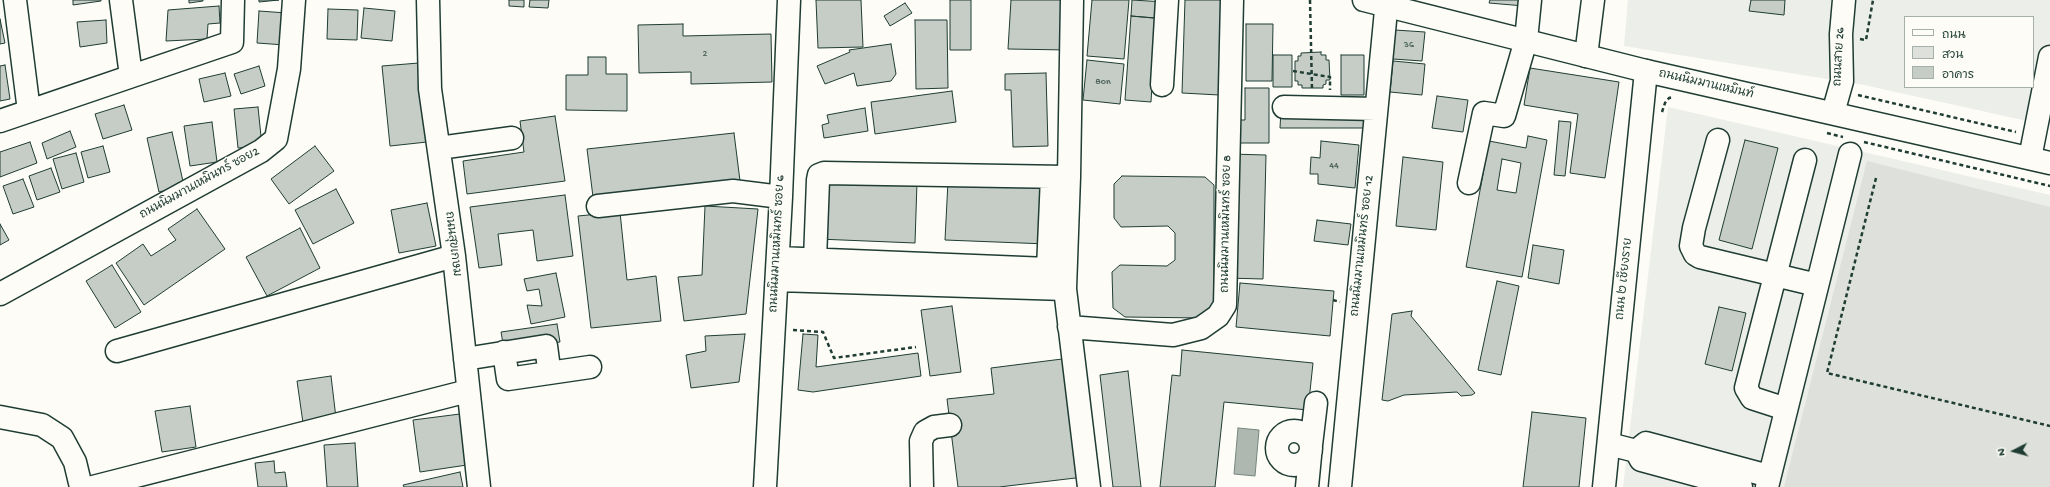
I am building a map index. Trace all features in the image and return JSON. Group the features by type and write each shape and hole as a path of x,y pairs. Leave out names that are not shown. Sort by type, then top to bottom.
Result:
{"street":[{"path":"15,0 29,111"},
{"path":"121,0 131,76"},
{"path":"0,121 232,42 233,0"},
{"name":"ถนนนิมมานเหมินทร์ ซอย2","path":"0,294 261,151 276,139 289,69 294,0"},
{"name":"ถนนสุขเกษม","path":"428,0 430,89 454,256 479,487"},
{"name":"ถนนนิมมานเหมินทร์ ซอย 6","path":"765,487 778,258 789,0"},
{"path":"778,258 1048,269 1061,177 1072,0"},
{"path":"1162,85 1167,0"},
{"name":"ถนนนิมมานเหมินทร์ ซอย 8","path":"1069,327 1173,335 1201,328 1218,316 1225,305 1232,0"},
{"name":"ถนนนิมมานเหมินท์","path":"1364,0 1387,3 1646,71 2040,160"},
{"path":"1469,183 1484,113 1504,116 1526,40 1530,0"},
{"path":"1586,56 1592,0"},
{"name":"ถนนสาย 26","path":"1833,114 1842,81 1841,34 1844,0"},
{"name":"ถนนนิมมานเหมินทร์ ซอย 12","path":"1340,487 1387,3"},
{"path":"2040,160 2034,136 2050,57"},
{"name":"ถนน ๒ เชียงราย","path":"1604,487 1646,71"},
{"path":"1284,107 1376,109"},
{"path":"439,148 512,138"},
{"path":"1718,140 1691,246 1695,254 1700,257 1817,286"},
{"path":"1609,444 1636,450 1641,460 1694,465 1768,481 1850,154"},
{"path":"1786,409 1752,398 1746,388 1774,275 1805,160"},
{"path":"815,260 818,180 820,176 824,174 1061,177"},
{"path":"1061,177 1065,289 1089,487"},
{"path":"598,206 733,191 781,197"},
{"path":"117,351 454,256"},
{"path":"776,280 1065,289"},
{"path":"465,358 546,346 548,361"},
{"path":"504,352 508,379 590,367"},
{"path":"105,485 468,391"},
{"path":"1307,487 1316,403"},
{"path":"0,416 42,425 62,438 75,462 81,487"},
{"path":"922,487 921,441 924,432 934,427 950,425"},
{"path":"1311,442 1345,429"},
{"path":"1694,465 1741,487"}],"path":[{"path":"1310,0 1312,107"},
{"path":"1841,34 1866,40 1873,0"},
{"path":"1293,71 1312,74"},
{"path":"1853,94 2034,136"},
{"path":"1876,178 1827,373 2050,426"},
{"path":"774,329 823,332 834,358 916,347"}],"shaded area":[{"path":"1628,0 2050,0 2050,126 1864,85 1624,46"},
{"path":"1668,107 2050,195 2050,487 1623,487"},
{"path":"1238,428 1259,430 1255,476 1234,474"}],"green space":[{"path":"1867,161 2050,207 2050,487 1784,487"}],"building":[{"path":"73,0 101,0 101,1 73,5"},
{"path":"189,0 203,0 203,1 189,3"},
{"path":"259,0 279,0 259,2"},
{"path":"509,0 524,0 524,7 509,6"},
{"path":"530,0 549,0 548,8 529,7"},
{"path":"816,0 861,0 863,47 818,48"},
{"path":"950,0 971,0 971,50 950,50"},
{"path":"1011,0 1067,0 1068,50 1008,49"},
{"path":"1092,0 1129,0 1124,59 1087,56"},
{"path":"1132,0 1165,2 1164,19 1131,16"},
{"path":"1185,0 1223,0 1219,95 1182,93"},
{"path":"1490,0 1525,0 1524,6 1489,3"},
{"path":"1751,0 1785,0 1784,15 1749,11"},
{"path":"905,3 912,13 890,26 884,16"},
{"path":"219,6 220,23 208,24 207,39 166,41 168,10"},
{"path":"364,8 395,11 392,41 361,38"},
{"path":"328,9 358,10 357,40 327,39"},
{"path":"259,11 287,13 285,45 257,43"},
{"path":"1131,16 1156,18 1151,102 1125,100"},
{"path":"0,19 5,43 0,44"},
{"path":"106,20 107,43 80,47 77,22"},
{"path":"915,20 947,20 948,88 916,89"},
{"path":"683,24 683,36 771,34 772,82 691,84 691,72 639,73 638,25"},
{"path":"1246,24 1273,24 1272,81 1246,81"},
{"path":"1395,30 1425,32 1422,61 1393,59"},
{"path":"891,44 896,74 891,81 857,86 854,73 825,84 817,66 850,52 849,50"},
{"path":"1321,52 1321,55 1326,55 1326,60 1329,60 1330,80 1326,80 1326,84 1323,85 1323,88 1302,88 1302,85 1298,85 1298,81 1295,81 1295,61 1298,61 1298,56 1301,56 1301,53"},
{"path":"1273,55 1292,55 1292,87 1273,87"},
{"path":"1341,55 1364,55 1364,95 1341,95"},
{"path":"588,57 606,57 606,74 627,74 627,111 566,110 566,75 588,75"},
{"path":"1087,60 1124,64 1120,104 1083,100"},
{"path":"1393,61 1425,64 1422,95 1390,92"},
{"path":"419,63 427,142 390,146 382,66"},
{"path":"5,65 10,99 0,101 0,66"},
{"path":"259,66 265,86 241,94 234,74"},
{"path":"1530,68 1619,82 1605,178 1570,173 1578,114 1524,105"},
{"path":"225,73 231,96 204,102 199,79"},
{"path":"1046,73 1048,146 1013,147 1011,90 1005,90 1005,74"},
{"path":"1245,88 1269,88 1269,143 1234,143 1234,120 1245,120"},
{"path":"952,91 956,122 875,134 871,102"},
{"path":"1437,96 1468,100 1463,132 1432,128"},
{"path":"124,105 132,130 103,139 95,114"},
{"path":"258,107 262,146 238,148 234,109"},
{"path":"865,108 868,131 824,138 822,125 829,123 827,115"},
{"path":"1281,110 1365,113 1365,128 1280,128"},
{"path":"555,116 565,181 467,194 463,161 524,152 520,121"},
{"path":"1559,121 1571,122 1565,176 1554,175"},
{"path":"212,122 217,162 190,166 184,126"},
{"path":"70,131 76,147 47,159 42,143"},
{"path":"172,132 184,186 159,192 147,138"},
{"path":"734,133 740,181 593,197 587,149"},
{"path":"1528,136 1547,140 1522,277 1466,267 1489,141 1526,148","holes":["1502,159 1521,163 1516,193 1497,190"]},
{"path":"1745,140 1778,148 1752,249 1719,240"},
{"path":"1321,141 1359,145 1355,188 1318,184 1318,174 1310,174 1311,157 1320,158"},
{"path":"30,142 37,163 0,177 0,152"},
{"path":"103,146 110,172 88,178 81,152"},
{"path":"315,146 334,171 289,204 271,179"},
{"path":"76,153 84,182 62,189 53,159"},
{"path":"1230,154 1266,155 1263,279 1227,278"},
{"path":"1403,157 1443,162 1436,230 1396,226"},
{"path":"51,168 60,192 37,200 29,176"},
{"path":"1122,176 1205,177 1214,185 1214,309 1204,318 1125,317 1113,308 1112,272 1120,265 1167,266 1175,260 1175,233 1168,226 1121,227 1114,218 1114,184"},
{"path":"23,179 34,207 13,214 3,186"},
{"path":"820,179 917,182 915,243 818,239"},
{"path":"948,181 1049,185 1047,244 945,240"},
{"path":"336,189 354,223 313,244 295,210"},
{"path":"565,195 573,256 537,261 533,230 498,234 502,265 479,268 470,207"},
{"path":"427,203 436,246 399,253 391,210"},
{"path":"705,206 758,209 746,314 684,321 678,277 702,275"},
{"path":"197,209 225,249 144,305 116,263 143,244 151,256 176,240 168,229"},
{"path":"620,212 627,280 656,276 661,321 591,328 578,216"},
{"path":"1317,220 1351,224 1348,245 1314,241"},
{"path":"0,224 9,240 0,245"},
{"path":"300,228 320,268 267,296 246,257"},
{"path":"1533,245 1564,250 1559,284 1528,278"},
{"path":"112,265 141,312 115,328 86,281"},
{"path":"556,273 565,317 531,324 527,305 542,306 539,289 527,291 524,279"},
{"path":"1497,281 1519,286 1501,375 1478,370"},
{"path":"1240,283 1334,291 1330,336 1236,327"},
{"path":"952,306 961,372 930,376 921,310"},
{"path":"1719,307 1746,313 1732,371 1705,364"},
{"path":"1412,311 1411,316 1475,393 1472,395 1461,396 1457,392 1404,395 1388,401 1382,400 1392,314"},
{"path":"557,324 560,342 504,349 501,332"},
{"path":"745,334 739,382 691,388 686,355 706,351 705,336"},
{"path":"803,334 818,335 816,367 918,353 921,376 813,392 798,390"},
{"path":"1182,350 1313,363 1308,410 1224,402 1215,487 1160,487 1172,375 1180,376"},
{"path":"1070,358 1084,477 999,487 958,487 947,399 994,394 991,368"},
{"path":"1128,371 1141,487 1113,487 1100,375"},
{"path":"331,376 336,418 303,423 297,381"},
{"path":"190,406 196,447 162,452 155,411"},
{"path":"1532,412 1586,418 1579,487 1523,487"},
{"path":"460,414 467,465 420,472 413,420"},
{"path":"355,443 358,487 327,487 324,445"},
{"path":"274,461 275,473 285,472 287,487 258,487 255,463"},
{"path":"460,472 463,487 404,487 403,485"}]}
